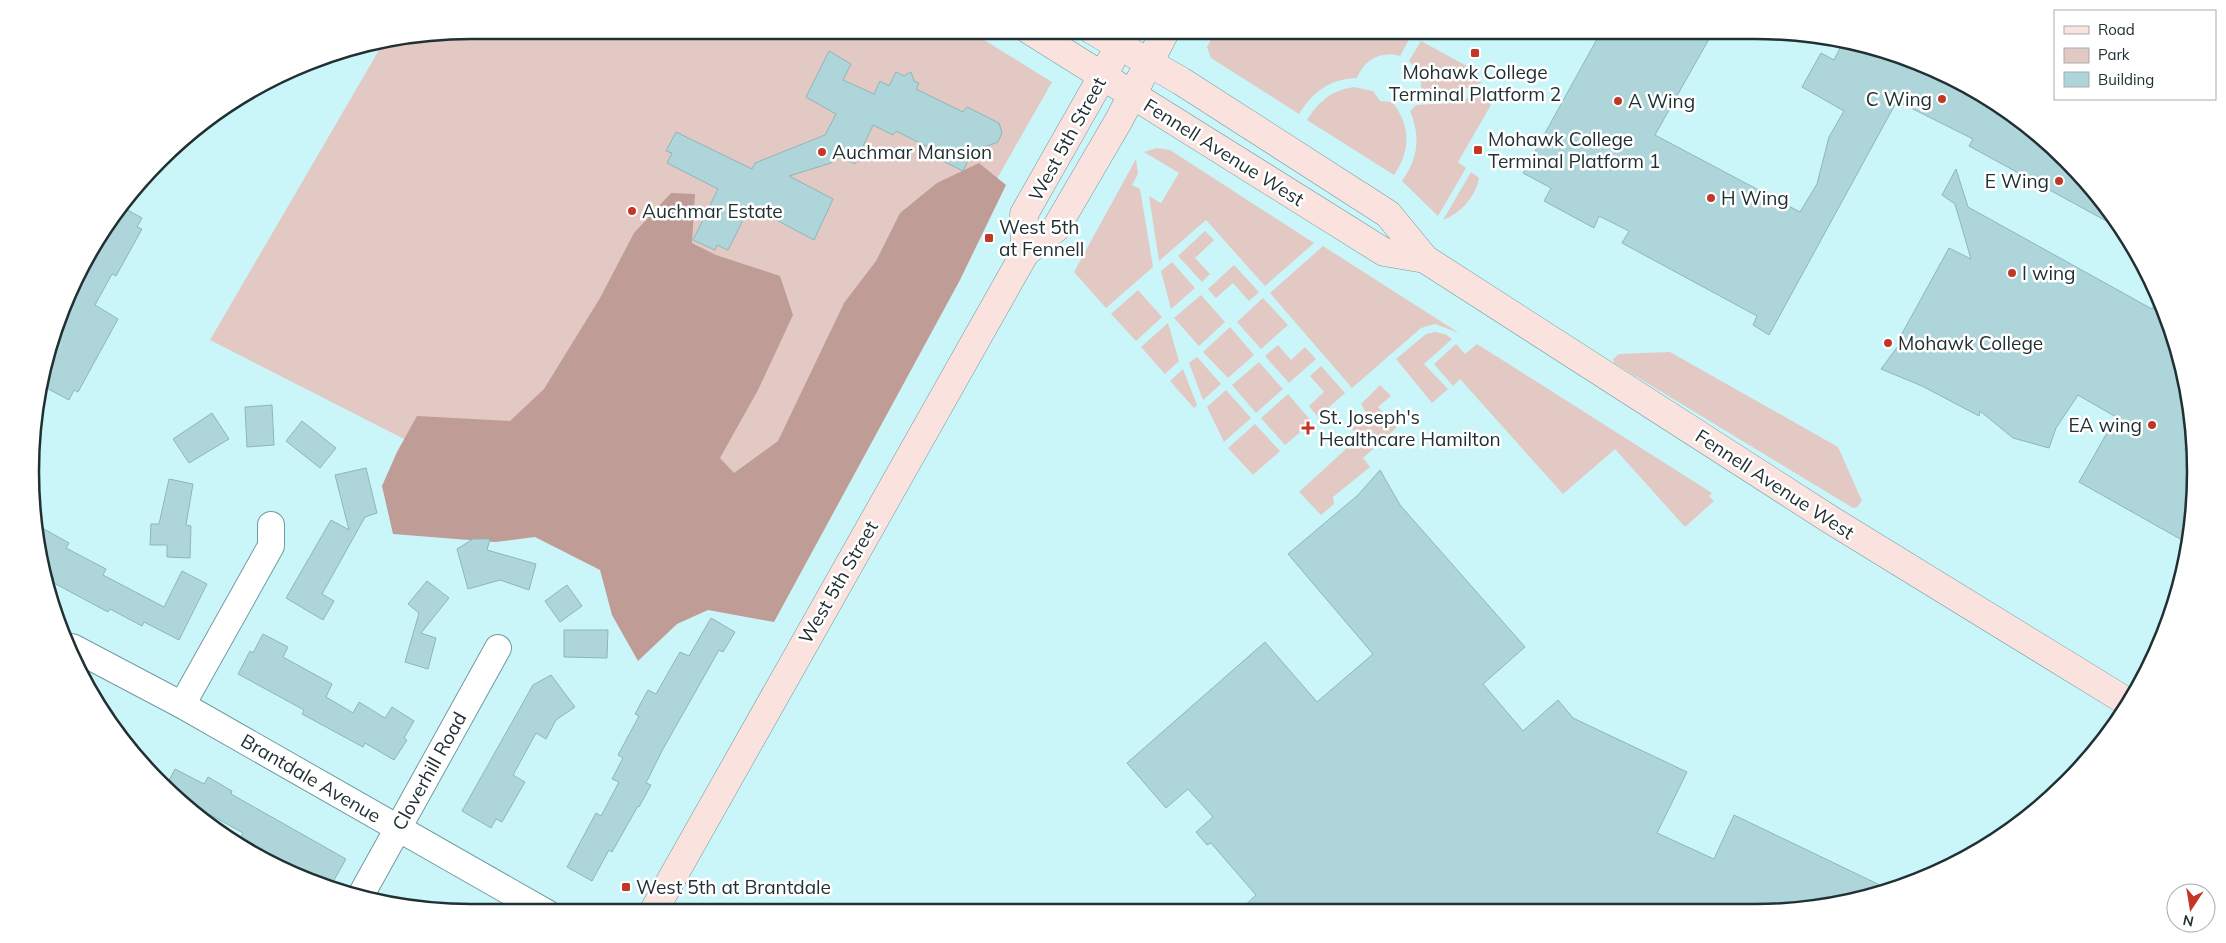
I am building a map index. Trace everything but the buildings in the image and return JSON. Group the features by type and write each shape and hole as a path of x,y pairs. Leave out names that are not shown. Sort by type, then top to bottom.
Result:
{"main road":[{"name":"Fennell Avenue West","path":"1044,39 1384,252 1425,259"},
{"name":"West 5th Street","path":"1025,253 1024,214 1123,39"},
{"name":"Fennell Avenue West","path":"1125,39 1148,64 1181,81 1388,214 1425,259 1831,520 2123,698"},
{"name":"West 5th Street","path":"658,904 1025,253 1056,228 1161,39"}],"street":[{"path":"182,705 272,546 271,525"},
{"name":"Cloverhill Road","path":"363,891 498,648"},
{"name":"Brantdale Avenue","path":"77,650 182,705 531,904"}],"green space":[{"name":"Auchmar Estate","path":"472,39 983,39 1052,82 749,615 210,340 380,49 415,42"},
{"path":"1211,39 1409,39 1400,56 1386,55 1374,58 1364,66 1357,78 1338,81 1316,93 1299,114 1211,58 1207,47"},
{"path":"1421,41 1476,71 1481,83 1459,91 1420,95 1420,76 1416,68 1409,61"},
{"path":"1354,87 1373,91 1380,101 1392,102 1403,120 1406,147 1404,157 1394,175 1307,120 1321,102 1339,91"},
{"path":"1485,93 1491,105 1458,162 1466,168 1438,216 1402,181 1412,164 1416,148 1416,130 1410,111 1416,105 1450,103"},
{"path":"1157,148 1170,150 1314,243 1265,286 1206,220 1159,261 1149,196 1161,203 1179,173 1144,152"},
{"path":"1136,159 1138,174 1132,185 1140,189 1153,267 1106,308 1074,272"},
{"path":"1471,172 1479,178 1475,191 1462,208 1443,220"},
{"path":"1205,231 1214,240 1195,258 1210,274 1202,282 1178,256"},
{"path":"1323,246 1459,333 1435,324 1421,328 1352,388 1270,293"},
{"path":"1172,262 1195,288 1171,309 1161,271"},
{"path":"1234,265 1259,292 1249,301 1233,283 1216,298 1208,289"},
{"path":"1138,290 1162,317 1136,341 1111,314"},
{"path":"1201,295 1225,322 1199,346 1174,318"},
{"path":"1263,298 1288,325 1261,349 1237,322"},
{"path":"1168,323 1179,361 1165,374 1141,347"},
{"path":"1230,327 1254,355 1228,378 1203,352"},
{"path":"1435,332 1445,334 1452,339 1424,364 1448,389 1432,403 1396,359 1426,334"},
{"path":"1456,344 1465,354 1477,344 1712,493 1709,496 1714,501 1685,527 1615,449 1563,494 1460,379 1453,386 1434,364"},
{"path":"1278,345 1291,360 1305,347 1316,359 1289,383 1265,356"},
{"path":"1670,352 1838,447 1862,501 1857,507 1853,508 1614,363 1613,359 1619,354"},
{"path":"1197,357 1221,384 1203,400 1189,363"},
{"path":"1259,362 1283,389 1256,413 1232,385"},
{"path":"1321,366 1345,393 1318,417 1309,406 1324,392 1310,376"},
{"path":"1183,369 1197,405 1194,408 1170,381"},
{"path":"1380,385 1391,396 1378,407 1397,427 1363,458 1370,467 1333,497 1334,504 1321,515 1299,492 1359,437 1352,429 1366,412 1361,404"},
{"path":"1226,390 1251,418 1224,442 1207,407"},
{"path":"1288,394 1312,422 1285,445 1261,418"},
{"path":"1255,424 1280,451 1253,475 1228,448"}],"shaded area":[{"path":"979,163 1006,185 960,280 774,622 708,610 677,624 638,661 612,615 600,570 535,537 495,542 393,534 382,486 397,452 417,416 510,421 544,389 600,298 634,233 671,193 695,194 692,243 716,255 780,276 793,315 758,390 720,458 734,473 778,441 844,303 876,261 900,213 937,183"}],"place":[{"name":"Mohawk College Terminal Platform 2","path":"1475,53"},
{"name":"C Wing","path":"1942,99"},
{"name":"A Wing","path":"1618,101"},
{"name":"Mohawk College Terminal Platform 1","path":"1478,150"},
{"name":"Auchmar Mansion","path":"822,152"},
{"name":"E Wing","path":"2059,181"},
{"name":"H Wing","path":"1711,198"},
{"name":"Auchmar Estate","path":"632,211"},
{"name":"West 5th at Fennell","path":"989,238"},
{"name":"I wing","path":"2012,273"},
{"name":"Mohawk College","path":"1888,343"},
{"name":"EA wing","path":"2152,425"},
{"name":"St. Joseph's Healthcare Hamilton","path":"1308,428"},
{"name":"West 5th at Brantdale","path":"626,887"}]}
